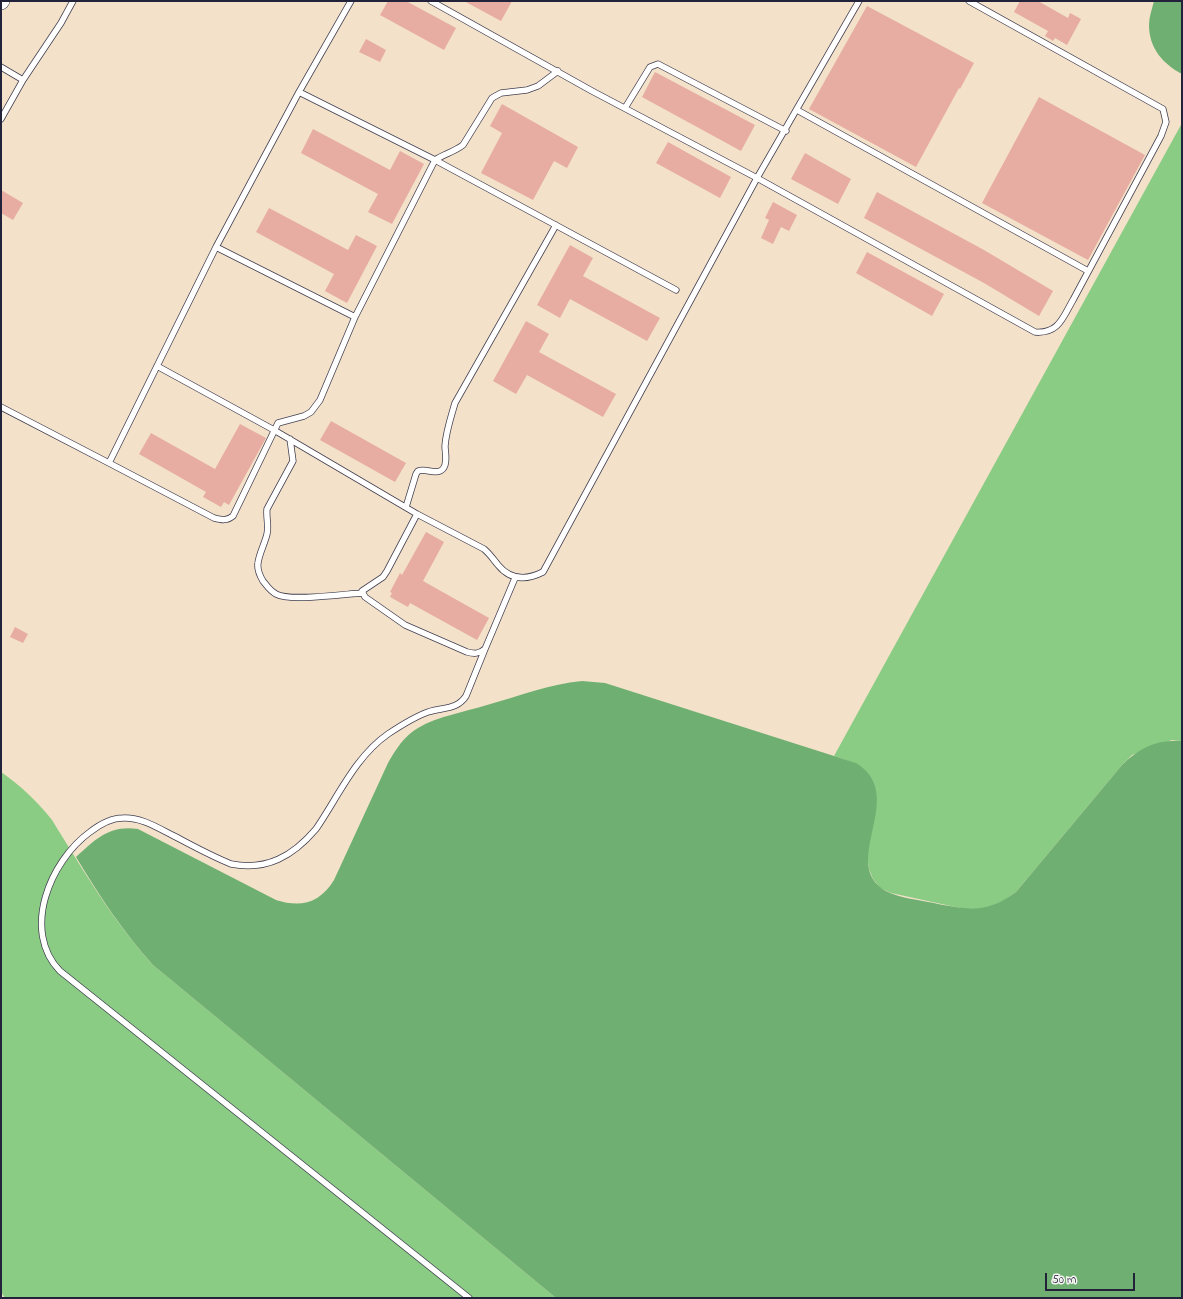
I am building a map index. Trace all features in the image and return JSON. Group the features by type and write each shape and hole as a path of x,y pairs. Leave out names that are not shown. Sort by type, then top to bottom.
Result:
{"lane":[{"path":"1,119 23,80 61,23 73,1"},
{"path":"109,463 216,247 299,92 351,1"},
{"path":"431,1 558,72 758,178 1035,332 1050,331 1058,326 1161,136 1166,122 1164,109 969,1"},
{"path":"157,366 290,439 417,514 484,548 492,555 499,566 515,578 524,579 533,577 543,572 758,178 859,1"},
{"path":"625,108 650,67 658,64 786,131"},
{"path":"1,68 23,80"},
{"path":"1,407 214,518 222,520 229,519 236,511 278,423 304,416 311,412 320,400 355,317 435,160 444,154 456,151 463,145 492,98 501,93 527,90 538,86 558,72"},
{"path":"299,92 435,160 676,290"},
{"path":"797,110 1088,271"},
{"path":"406,507 418,470 438,472 445,466 447,459 445,447 447,428 455,403 556,225"},
{"path":"216,247 355,317"},
{"path":"290,439 293,462 267,509 266,517 268,533 258,564 260,576 268,588 277,595 289,597 329,596 362,592 365,588 383,577 417,514"},
{"path":"469,1298 60,970 48,955 44,945 42,922 49,887 61,864 76,843 85,835 104,822 113,819 123,818 141,820 231,864 243,866 267,864 289,854 316,829 355,767 379,742 395,730 421,715 436,710 454,707 463,700 515,578"},
{"path":"362,592 365,597 405,625 466,652 475,654 482,652 485,649"}],"green space":[{"path":"1154,1 1182,1 1182,74 1163,60 1154,48 1151,41 1149,22"},
{"path":"1182,123 1182,741 1172,740 1132,755 1016,892 1003,901 990,907 975,909 960,908 891,893 880,888 873,879 869,869 855,763 834,756"},
{"path":"582,681 605,683 856,763 870,776 876,791 877,808 868,859 871,874 880,887 892,894 960,908 988,907 1006,899 1016,892 1128,759 1142,749 1157,743 1182,741 1182,1298 556,1298 153,965 112,913 76,857 90,844 111,831 128,828 138,829 276,900 294,903 309,902 323,894 334,880 388,763 401,743 413,731 434,720 546,688"},
{"path":"1,772 41,806 52,820 112,913 138,948 153,965 556,1298 5,1298 1,1292"}],"building":[{"path":"388,1 406,1 456,28 444,50 380,15"},
{"path":"464,1 512,1 501,21"},
{"path":"1020,1 1038,1 1068,18 1070,13 1081,19 1067,45 1055,38 1053,41 1045,36 1048,31 1014,12"},
{"path":"867,6 974,63 916,167 809,109"},
{"path":"366,39 386,50 380,62 359,52"},
{"path":"655,72 755,125 741,151 642,97"},
{"path":"1039,97 1145,155 1088,260 982,203"},
{"path":"502,104 578,147 567,168 554,161 533,200 481,173 502,133 490,126"},
{"path":"313,129 390,170 400,151 424,164 392,224 368,212 378,194 301,153"},
{"path":"668,142 731,177 720,198 656,163"},
{"path":"805,153 851,179 838,204 791,179"},
{"path":"1,190 23,203 13,220 1,213"},
{"path":"877,192 984,250 1053,291 1039,316 984,283 864,218"},
{"path":"773,202 797,215 789,231 781,227 773,244 761,238 769,220 765,218"},
{"path":"269,208 348,250 356,235 377,246 347,303 325,291 334,274 256,232"},
{"path":"570,245 593,258 583,276 660,318 647,341 570,299 560,318 537,305"},
{"path":"867,252 944,294 932,316 856,273"},
{"path":"526,321 549,334 539,352 616,394 603,417 527,375 516,394 493,381"},
{"path":"331,421 406,463 395,482 320,440"},
{"path":"240,424 266,438 229,505 224,502 221,507 203,497 206,492 139,454 151,433 215,469"},
{"path":"426,532 444,542 423,581 489,618 477,640 410,603 408,607 390,597 392,593 390,592 400,573 402,575"},
{"path":"15,627 28,634 23,643 10,637"}]}
